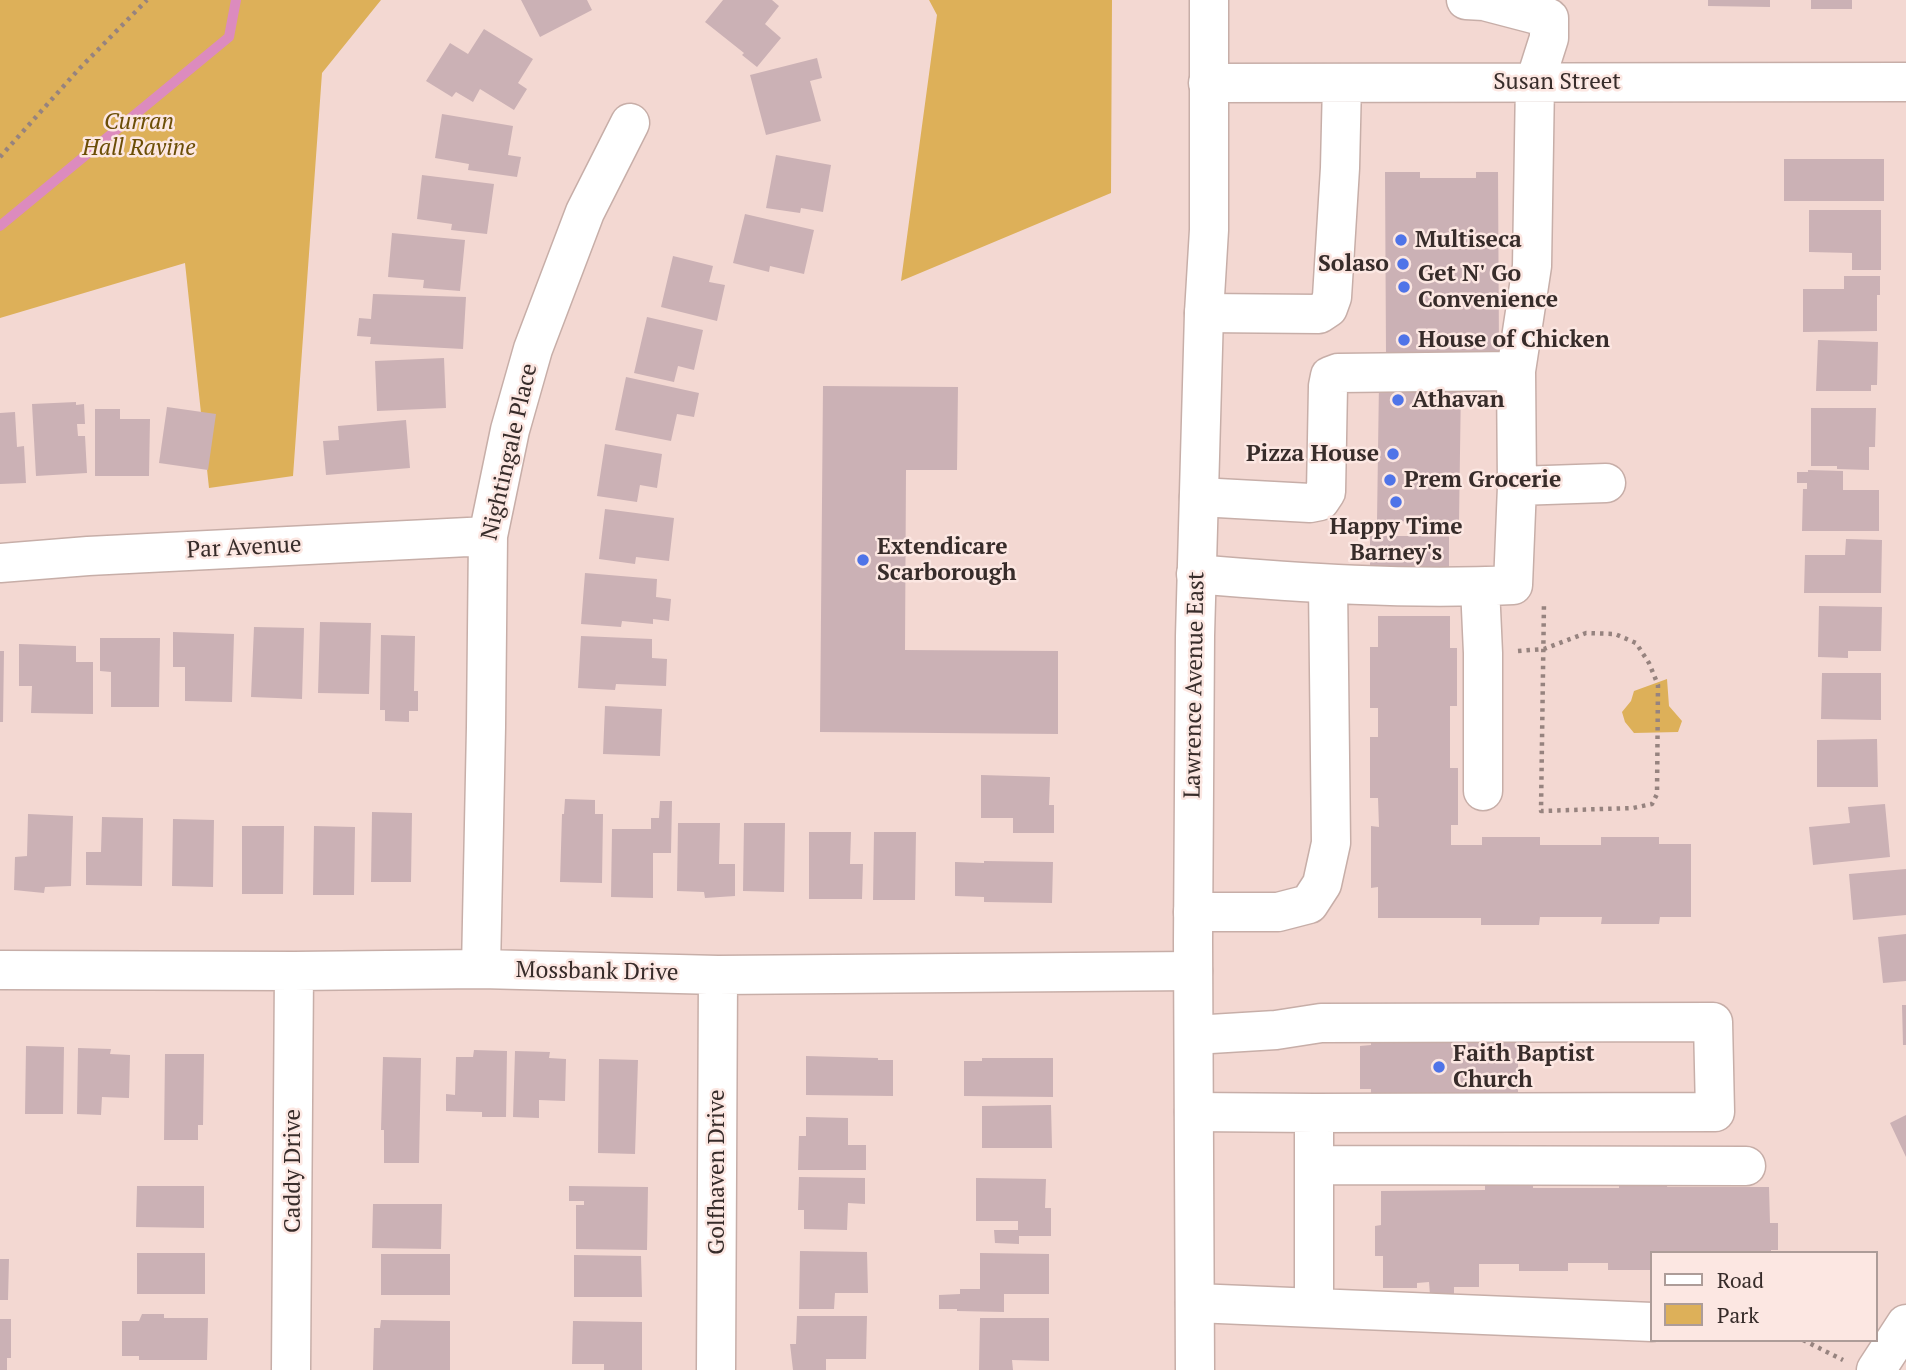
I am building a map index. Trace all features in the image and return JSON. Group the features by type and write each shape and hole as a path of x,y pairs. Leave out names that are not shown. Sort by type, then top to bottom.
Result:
{"street":[{"name":"Lawrence Avenue East","path":"1195,1370 1193,912 1196,573 1209,229 1209,0"},
{"path":"1196,573 1328,584 1480,587 1513,585 1517,486 1516,371 1532,266 1535,82 1557,9 1478,0"},
{"name":"Susan Street","path":"1208,83 1906,82"},
{"path":"1204,313 1320,314 1328,308 1332,297 1342,83"},
{"name":"Nightingale Place","path":"481,969 488,536 510,430 533,349 585,212 631,123"},
{"path":"1199,497 1310,503 1320,501 1326,492 1330,376 1338,373 1516,371"},
{"path":"1517,486 1606,483"},
{"name":"Par Avenue","path":"0,563 88,556 488,536"},
{"path":"1193,912 1279,912 1309,904 1322,884 1331,843 1328,584"},
{"path":"1480,587 1483,791"},
{"name":"Mossbank Drive","path":"0,970 481,969 718,975 1193,971"},
{"name":"Caddy Drive","path":"291,1370 294,971"},
{"name":"Golfhaven Drive","path":"716,1370 718,975"},
{"path":"1194,1035 1276,1030 1321,1023 1713,1022 1714,1112 1194,1112"},
{"path":"1314,1113 1314,1308"},
{"path":"1315,1165 1746,1166"},
{"path":"1195,1303 1650,1322"},
{"path":"1864,1368 1906,1324"}],"path":[{"path":"0,157 146,0"},
{"path":"1483,653 1544,649 1586,633 1615,634 1636,643 1649,663 1658,685 1657,794 1651,804 1633,808 1541,811 1544,649 1544,599"},
{"path":"1807,1342 1864,1368"}],"green space":[{"name":"Curran Hall Ravine","path":"0,0 381,0 322,73 293,476 209,488 185,263 0,318"},
{"path":"929,0 1112,0 1111,193 901,281 937,15"},
{"path":"1667,679 1669,706 1682,721 1678,732 1634,733 1625,722 1622,712 1631,701 1634,691"}],"building":[{"path":"521,0 587,0 592,10 540,37"},
{"path":"723,0 772,0 779,6 765,24 781,38 757,67 705,22"},
{"path":"1708,0 1770,0 1770,7 1708,6"},
{"path":"1811,0 1852,0 1852,9 1811,9"},
{"path":"484,29 533,59 518,83 527,89 514,110 480,89 473,102 456,92 452,97 426,81 450,43 468,54"},
{"path":"817,58 822,78 810,81 821,121 766,135 750,75"},
{"path":"442,114 513,126 508,155 521,157 517,177 468,170 469,164 435,158"},
{"path":"776,155 831,165 823,212 801,208 800,213 766,208"},
{"path":"1784,159 1884,159 1884,201 1784,201"},
{"path":"1385,172 1420,172 1420,178 1476,178 1476,172 1498,172 1499,353 1386,354"},
{"path":"422,175 494,184 487,234 451,230 452,224 417,219"},
{"path":"1809,210 1881,210 1881,270 1852,270 1852,253 1809,252"},
{"path":"745,214 814,230 804,274 770,266 769,272 733,263"},
{"path":"392,233 465,240 460,291 423,288 424,280 388,277"},
{"path":"673,256 713,266 709,282 725,285 717,321 661,307"},
{"path":"1844,276 1880,276 1877,331 1803,332 1803,289 1844,289"},
{"path":"373,294 466,297 463,349 370,344 371,337 357,336 359,318 371,319"},
{"path":"647,317 703,330 694,370 678,366 674,382 634,373"},
{"path":"1818,340 1878,342 1877,385 1871,385 1871,391 1816,391"},
{"path":"444,358 446,408 377,411 375,361"},
{"path":"626,377 699,393 694,417 677,414 671,441 615,430"},
{"path":"1379,382 1461,383 1459,522 1377,521"},
{"name":"Extendicare Scarborough","path":"823,386 958,387 957,470 906,470 905,650 1058,651 1058,734 820,732"},
{"path":"76,402 76,405 84,404 85,424 77,424 78,436 85,436 87,473 36,476 32,404"},
{"path":"167,407 216,414 208,470 159,463"},
{"path":"1811,408 1876,408 1875,447 1869,447 1869,470 1811,466"},
{"path":"95,409 120,409 120,419 150,419 149,476 95,476"},
{"path":"15,412 17,447 24,446 26,483 0,484 0,413"},
{"path":"406,420 410,468 326,475 323,441 339,440 338,426"},
{"path":"605,444 662,454 657,488 640,485 637,502 597,496"},
{"path":"1843,471 1843,490 1879,490 1879,531 1802,531 1803,489 1807,489 1807,483 1797,483 1797,472"},
{"path":"605,509 674,518 669,561 636,557 635,564 599,559"},
{"path":"1370,536 1449,536 1449,571 1370,571"},
{"path":"1846,539 1882,540 1881,593 1804,593 1805,555 1845,555"},
{"path":"585,573 657,579 656,597 671,599 669,621 653,619 653,624 622,621 621,627 581,624"},
{"path":"1819,606 1882,607 1881,651 1848,651 1848,658 1818,657"},
{"path":"1378,616 1450,616 1450,648 1457,648 1457,706 1450,706 1450,768 1458,768 1458,825 1451,825 1451,845 1482,845 1482,837 1540,837 1540,845 1601,845 1601,837 1659,837 1659,844 1691,844 1691,917 1660,917 1659,924 1601,924 1602,917 1540,917 1539,925 1481,925 1481,918 1378,918 1378,887 1371,888 1371,826 1379,827 1378,798 1370,798 1370,737 1378,737 1378,708 1370,708 1370,647 1378,647"},
{"path":"320,622 371,623 369,694 318,693"},
{"path":"254,627 304,628 302,699 251,697"},
{"path":"173,632 234,634 232,702 185,701 185,667 173,667"},
{"path":"381,635 415,636 414,691 418,691 418,711 409,711 409,722 385,721 385,710 380,710"},
{"path":"581,636 652,639 652,658 667,659 666,686 616,684 615,690 578,688"},
{"path":"100,638 160,638 159,707 111,707 111,672 100,671"},
{"path":"19,644 76,646 76,662 93,662 93,714 31,713 32,686 19,686"},
{"path":"0,651 4,651 3,722 0,722"},
{"path":"1822,673 1881,673 1881,720 1821,719"},
{"path":"605,706 662,709 660,756 603,754"},
{"path":"1877,739 1878,787 1817,787 1817,740"},
{"path":"981,775 1050,777 1049,805 1054,805 1054,833 1013,833 1013,818 981,818"},
{"path":"565,799 595,800 595,814 603,814 602,883 560,882"},
{"path":"660,801 672,801 671,853 653,853 653,898 611,897 612,829 651,829 651,818 659,818"},
{"path":"1885,804 1890,857 1813,865 1809,827 1850,823 1848,807"},
{"path":"372,812 412,813 411,882 371,882"},
{"path":"28,814 73,816 71,886 45,887 44,893 14,890 15,857 27,856"},
{"path":"102,817 143,818 142,886 86,885 86,852 101,852"},
{"path":"173,819 214,820 213,887 172,886"},
{"path":"678,823 720,823 719,864 735,864 735,896 705,898 704,892 677,891"},
{"path":"744,823 785,823 784,892 743,891"},
{"path":"242,826 284,826 283,894 242,894"},
{"path":"314,826 355,827 354,895 313,895"},
{"path":"809,832 851,832 850,864 863,864 862,899 809,899"},
{"path":"874,832 916,832 915,900 873,900"},
{"path":"955,862 1053,862 1052,903 984,902 984,897 955,896"},
{"path":"1906,869 1906,915 1853,920 1849,874"},
{"path":"1906,934 1906,981 1883,983 1878,937"},
{"path":"1902,1005 1906,1005 1906,1045 1903,1045"},
{"name":"Faith Baptist Church","path":"1518,1034 1518,1097 1371,1098 1371,1089 1360,1089 1360,1046 1371,1045 1371,1035"},
{"path":"26,1046 64,1047 63,1114 25,1114"},
{"path":"78,1048 111,1049 110,1054 130,1055 129,1098 102,1097 101,1115 77,1114"},
{"path":"474,1050 507,1051 506,1117 482,1117 482,1112 446,1111 446,1094 455,1095 456,1057 473,1057"},
{"path":"515,1051 550,1052 549,1058 566,1059 565,1101 539,1100 539,1118 513,1117"},
{"path":"165,1054 204,1054 203,1125 198,1125 198,1140 164,1140"},
{"path":"806,1056 893,1060 893,1096 806,1095"},
{"path":"383,1057 421,1058 419,1163 384,1163 384,1130 381,1130"},
{"path":"982,1058 1053,1058 1053,1097 964,1096 964,1061 982,1061"},
{"path":"599,1059 638,1060 635,1154 598,1153"},
{"path":"1051,1105 1052,1148 982,1148 982,1106"},
{"path":"1906,1115 1906,1157 1890,1123"},
{"path":"806,1117 848,1118 848,1145 866,1145 866,1170 798,1170 799,1136 806,1136"},
{"path":"799,1177 865,1178 865,1204 848,1203 847,1230 804,1229 804,1210 798,1210"},
{"path":"976,1178 1046,1179 1045,1208 1051,1208 1051,1236 1019,1236 1019,1244 995,1243 994,1230 1018,1230 1018,1221 976,1221"},
{"path":"1619,1180 1668,1180 1667,1187 1769,1187 1770,1223 1778,1223 1778,1250 1650,1251 1650,1270 1608,1270 1608,1263 1568,1263 1568,1271 1519,1271 1519,1264 1479,1264 1479,1287 1454,1287 1454,1295 1430,1295 1429,1282 1417,1283 1417,1288 1383,1288 1383,1256 1375,1256 1375,1226 1381,1225 1381,1191 1485,1190 1485,1181 1533,1181 1533,1188 1619,1188"},
{"path":"137,1186 204,1186 204,1228 136,1227"},
{"path":"569,1186 648,1187 647,1250 576,1249 576,1205 584,1205 584,1201 569,1201"},
{"path":"373,1204 442,1204 441,1249 372,1248"},
{"path":"800,1251 867,1252 868,1293 835,1293 834,1309 799,1309"},
{"path":"137,1253 205,1253 205,1294 137,1294"},
{"path":"980,1253 1049,1254 1049,1294 1004,1294 1004,1312 939,1309 939,1295 960,1294 960,1289 980,1289"},
{"path":"381,1254 450,1254 450,1295 381,1295"},
{"path":"574,1255 641,1256 642,1297 574,1297"},
{"path":"0,1259 9,1259 8,1300 0,1300"},
{"path":"142,1314 164,1314 164,1318 208,1318 207,1360 139,1360 139,1356 122,1356 122,1321 139,1321"},
{"path":"797,1316 867,1316 866,1359 826,1359 826,1370 793,1370 790,1344 796,1344"},
{"path":"980,1318 1049,1318 1049,1361 1012,1360 1013,1370 979,1370"},
{"path":"0,1319 11,1319 11,1358 7,1358 7,1370 0,1370"},
{"path":"381,1320 450,1321 450,1370 373,1370 374,1328 380,1328"},
{"path":"573,1321 642,1322 642,1370 604,1370 604,1364 572,1364"}],"waterway":[{"path":"0,226 229,37 236,0"}],"place":[{"name":"Multiseca","path":"1401,240"},
{"name":"Solaso","path":"1403,264"},
{"name":"Get N' Go Convenience","path":"1404,287"},
{"name":"House of Chicken","path":"1404,340"},
{"name":"Athavan","path":"1398,400"},
{"name":"Pizza House","path":"1393,454"},
{"name":"Prem Grocerie","path":"1390,480"},
{"name":"Happy Time Barney's","path":"1396,502"},
{"name":"Extendicare Scarborough","path":"863,560"},
{"name":"Faith Baptist Church","path":"1439,1067"}]}
